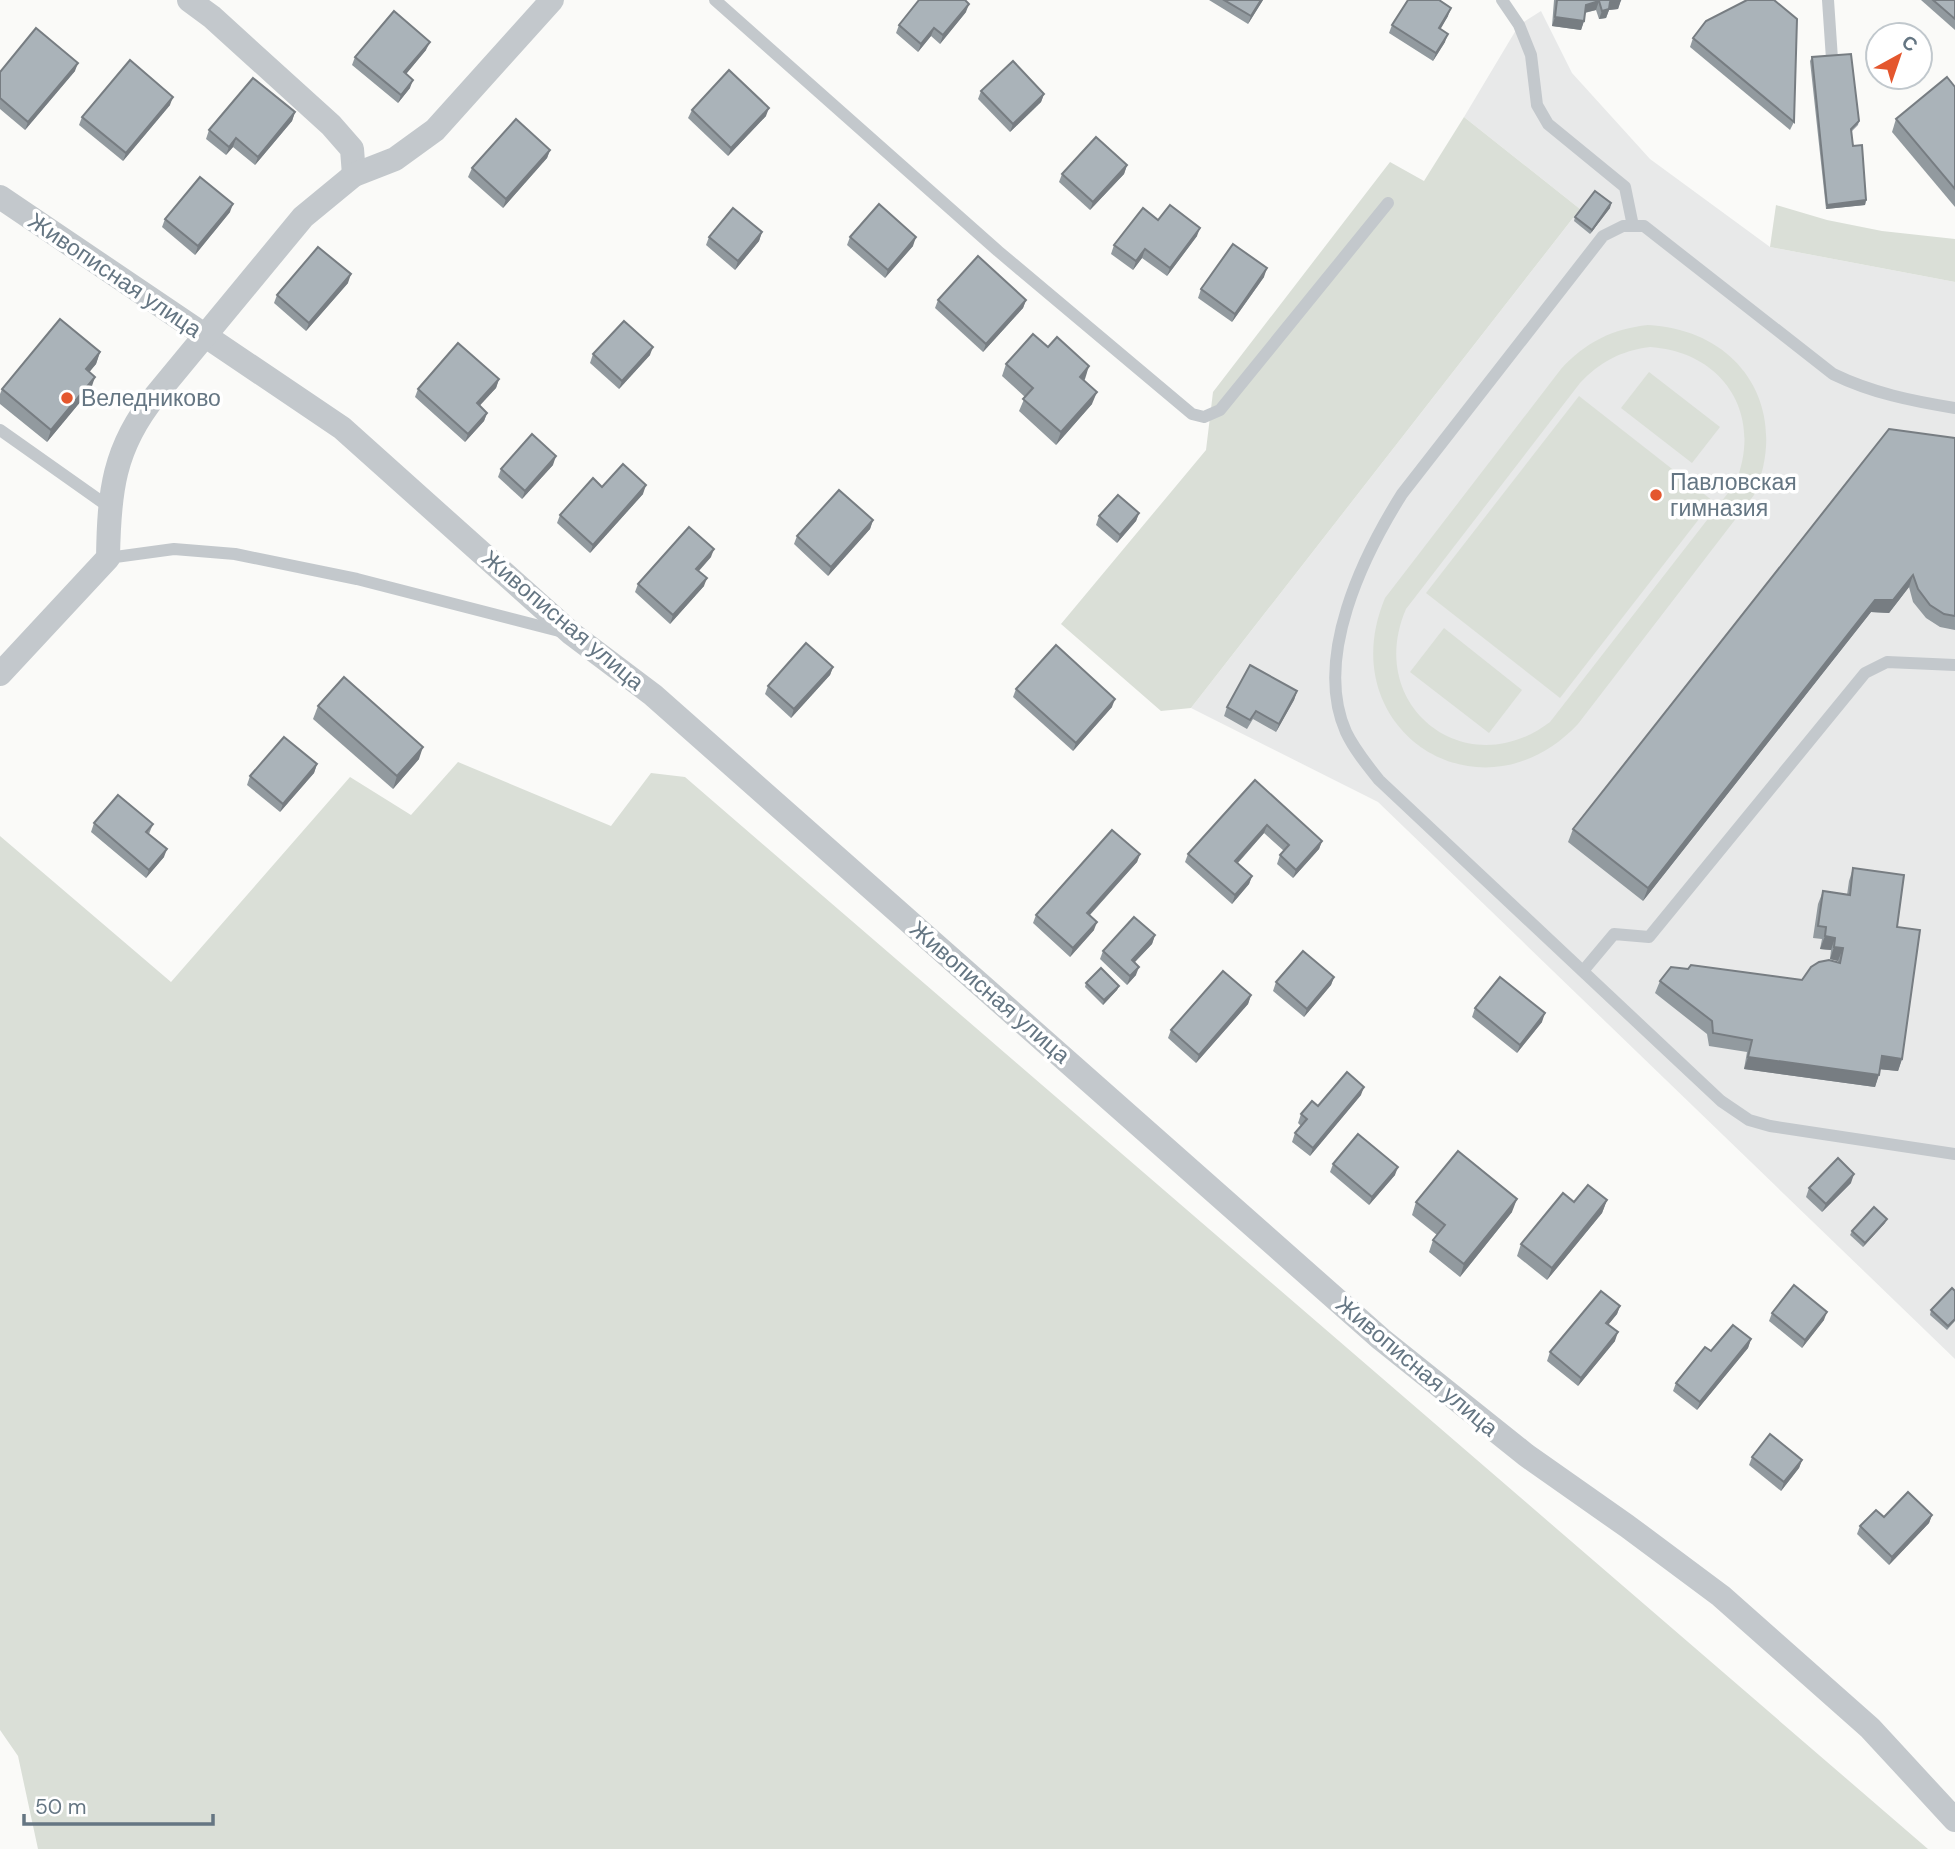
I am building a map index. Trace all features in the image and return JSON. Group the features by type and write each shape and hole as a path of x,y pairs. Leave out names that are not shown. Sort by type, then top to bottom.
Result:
{"street":[{"path":"189,0 212,17 331,125 352,149 354,175"},
{"path":"0,674 108,558 108,507 118,459 136,419 303,217 354,175 395,159 435,130 552,0"},
{"name":"Живописная улица","path":"0,197 342,428 572,634 663,704 1381,1339 1525,1455 1721,1596 1870,1728 1955,1819"}],"lane":[{"path":"715,0 998,251 1192,414 1204,417 1220,410 1388,203"},
{"path":"1502,0 1519,25 1531,54 1537,105 1548,124 1625,187 1633,226"},
{"path":"1828,0 1832,59"},
{"path":"1955,408 1900,399 1853,384 1833,374 1644,226 1623,226 1604,236 1402,494 1381,527 1353,590 1334,665 1345,731 1379,780 1721,1101 1749,1120 1770,1126 1955,1154"},
{"path":"0,430 108,507"},
{"path":"108,558 174,549 235,554 357,579 572,634"},
{"path":"1583,971 1614,934 1649,937 1865,673 1887,662 1955,665"}],"shaded area":[{"name":"Павловская гимназия","path":"1541,11 1572,73 1650,159 1770,247 1955,282 1955,1359 1378,802 1191,708 1580,209 1464,117 1519,25"},
{"path":"1464,117 1580,209 1191,708 1161,711 1061,624 1206,450 1213,392 1390,162 1424,181"},
{"path":"1776,205 1827,220 1882,231 1955,239 1955,282 1770,247"},
{"path":"1648,325 1681,330 1709,342 1732,358 1750,380 1761,405 1766,433 1764,463 1754,495 1578,724 1539,754 1499,767 1459,764 1424,749 1396,723 1378,688 1373,645 1385,598 1561,369 1580,351 1600,338","holes":["1650,347 1676,351 1699,361 1717,374 1731,392 1740,412 1744,434 1743,459 1735,484 1550,722 1518,739 1486,745 1456,740 1431,726 1411,704 1399,677 1397,644 1406,609 1580,383 1603,363 1629,351"]},
{"path":"1649,372 1720,427 1692,463 1621,408"},
{"path":"1579,396 1713,501 1560,698 1426,593"},
{"path":"1444,628 1522,690 1489,733 1410,672"},
{"path":"458,762 611,826 651,773 685,777 1928,1849 38,1849 18,1756 0,1730 0,836 171,982 350,777 411,815"}],"building":[{"path":"919,0 965,0 969,4 943,35 934,28 921,44 899,25"},
{"path":"1224,0 1261,0 1251,16"},
{"path":"1408,0 1439,0 1451,8 1439,28 1448,34 1436,53 1392,25"},
{"path":"1557,0 1621,0 1610,2 1609,9 1602,11 1599,1 1586,5 1584,21 1555,17"},
{"path":"1747,0 1774,0 1797,19 1794,122 1693,38 1706,21"},
{"path":"1933,0 1955,0 1955,19"},
{"path":"394,11 430,42 404,72 413,80 401,95 355,57"},
{"path":"36,28 78,63 28,122 0,98 0,72"},
{"path":"1851,54 1859,121 1851,129 1853,146 1862,145 1866,200 1827,205 1812,57"},
{"path":"130,60 173,97 126,153 82,117"},
{"path":"1013,61 1044,94 1013,124 981,91"},
{"path":"729,70 769,108 731,148 692,110"},
{"path":"1947,77 1955,87 1955,189 1896,119 1930,91 1934,91 1934,88"},
{"path":"253,78 295,112 258,157 236,138 229,147 209,130"},
{"path":"516,119 550,150 506,199 472,168"},
{"path":"1096,137 1127,165 1093,202 1062,174"},
{"path":"200,177 233,204 198,246 165,219"},
{"path":"1595,191 1611,203 1592,230 1575,217"},
{"path":"879,204 916,237 888,270 850,237"},
{"path":"1170,205 1200,228 1170,268 1145,249 1136,261 1114,245 1143,208 1158,220"},
{"path":"733,208 762,232 738,261 709,237"},
{"path":"1233,244 1267,268 1235,314 1201,289"},
{"path":"318,247 351,274 309,323 277,295"},
{"path":"978,256 1026,300 986,344 938,300"},
{"path":"60,319 100,352 86,369 95,377 51,430 2,389"},
{"path":"624,321 653,347 622,381 593,354"},
{"path":"1033,334 1048,347 1057,337 1089,366 1080,377 1097,392 1061,432 1023,399 1033,388 1006,364"},
{"path":"458,343 499,379 477,403 487,413 468,434 418,389"},
{"path":"1889,429 1955,438 1955,616 1944,614 1930,605 1918,589 1913,575 1893,600 1875,600 1648,888 1573,829"},
{"path":"532,434 556,456 525,491 501,469"},
{"path":"623,464 646,485 593,545 560,515 593,478 602,487"},
{"path":"839,490 873,520 831,567 797,536"},
{"path":"1118,495 1139,513 1120,535 1099,516"},
{"path":"689,527 714,549 696,569 707,578 673,615 638,584"},
{"path":"806,643 833,667 794,709 768,686"},
{"path":"1056,645 1115,699 1076,743 1016,689"},
{"path":"1250,665 1297,691 1279,724 1256,711 1250,720 1227,707"},
{"path":"344,677 423,747 397,776 318,706"},
{"path":"284,737 317,764 283,804 250,776"},
{"path":"1255,780 1322,841 1296,870 1280,855 1289,845 1267,825 1235,861 1252,876 1235,895 1188,854"},
{"path":"118,795 153,824 146,832 167,849 149,870 94,823"},
{"path":"1112,830 1140,854 1087,913 1097,922 1073,948 1036,915"},
{"path":"1853,868 1904,875 1897,927 1920,930 1902,1059 1882,1056 1879,1075 1748,1057 1752,1040 1713,1033 1712,1021 1660,981 1671,967 1688,969 1691,965 1802,980 1811,967 1819,962 1829,960 1840,963 1843,948 1834,947 1835,938 1825,936 1826,927 1818,926 1823,891 1850,895"},
{"path":"1134,917 1155,935 1132,960 1139,967 1130,976 1103,951"},
{"path":"1303,951 1334,977 1307,1009 1276,982"},
{"path":"1101,968 1119,986 1104,1000 1086,983"},
{"path":"1223,971 1251,995 1199,1055 1171,1030"},
{"path":"1500,977 1545,1013 1520,1045 1475,1008"},
{"path":"1347,1072 1364,1087 1313,1148 1295,1133 1307,1119 1301,1114 1312,1101 1318,1106"},
{"path":"1358,1134 1398,1167 1372,1197 1333,1164"},
{"path":"1458,1151 1517,1199 1464,1264 1433,1240 1445,1225 1416,1202"},
{"path":"1838,1158 1854,1174 1826,1204 1809,1188"},
{"path":"1588,1185 1607,1200 1552,1268 1521,1244 1563,1193 1574,1202"},
{"path":"1874,1207 1887,1219 1865,1243 1852,1231"},
{"path":"1794,1285 1827,1312 1805,1340 1772,1313"},
{"path":"1952,1288 1955,1291 1955,1319 1948,1326 1931,1310"},
{"path":"1601,1291 1620,1306 1606,1323 1618,1332 1581,1378 1550,1352"},
{"path":"1733,1325 1751,1339 1700,1402 1676,1383 1705,1347 1711,1351"},
{"path":"1770,1434 1802,1460 1784,1482 1752,1457"},
{"path":"1908,1492 1932,1515 1892,1557 1860,1526 1876,1510 1884,1517"}],"place":[{"name":"Веледниково","path":"67,398"},
{"name":"Павловская гимназия","path":"1656,495"}]}
